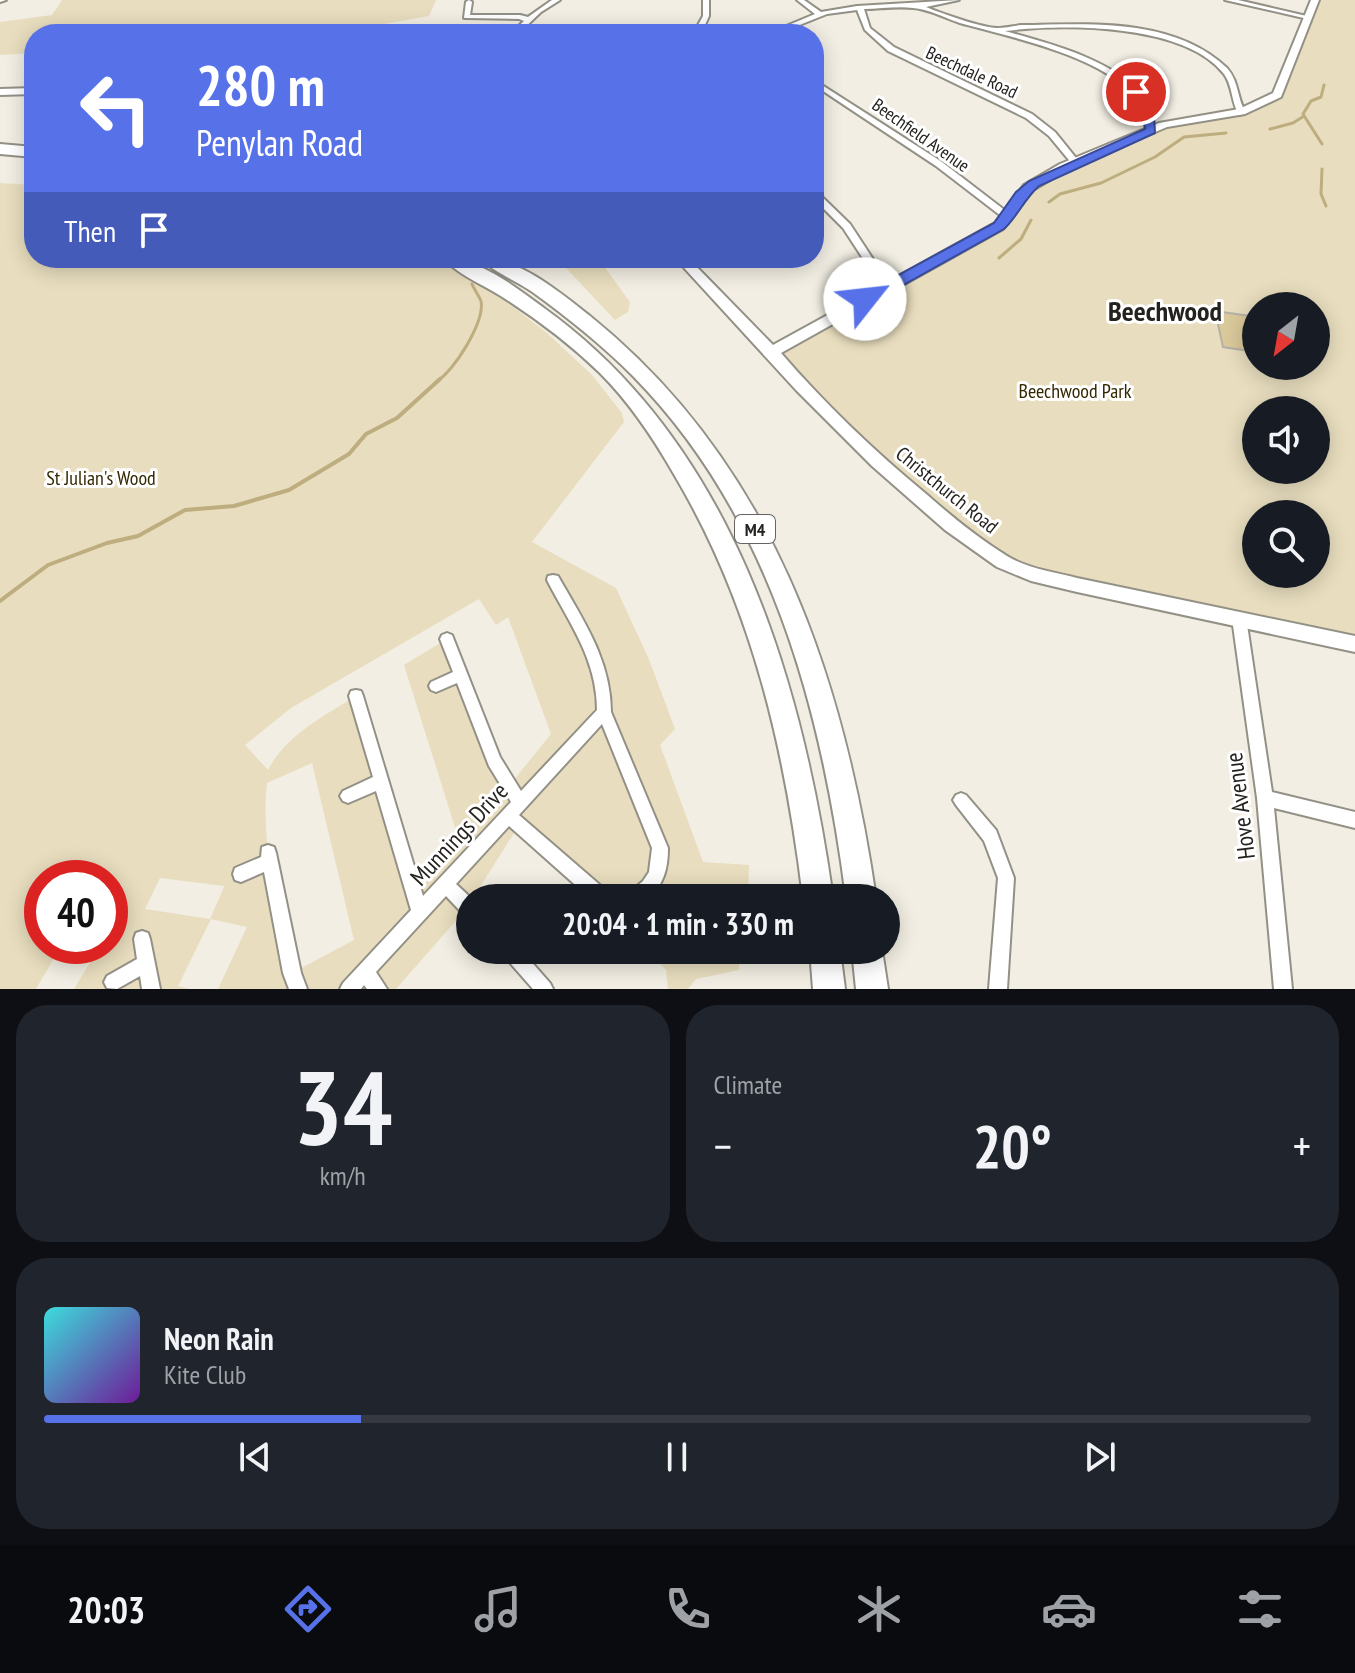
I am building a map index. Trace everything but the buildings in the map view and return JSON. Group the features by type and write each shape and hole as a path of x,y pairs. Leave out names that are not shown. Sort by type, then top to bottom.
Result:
{"highway":[{"path":"0,149 24,151"},
{"path":"0,161 24,163"},
{"name":"M4","path":"468,268 527,305 575,342 610,373 668,443 712,523 772,664 791,736 816,884"},
{"name":"M4","path":"505,268 559,303 630,361 694,432 753,526 789,610 822,704 856,849 860,884"},
{"path":"826,964 829,989"},
{"path":"869,964 872,989"}],"street":[{"path":"525,24 557,0"},
{"path":"702,24 706,16 706,0"},
{"path":"800,0 820,14"},
{"path":"796,24 820,14 860,8 916,6 956,0"},
{"path":"1228,0 1308,17"},
{"path":"772,352 999,226 1021,195 1034,183 1151,130 1176,121 1242,113 1277,95 1315,0"},
{"path":"469,2 466,17 520,17 529,20"},
{"path":"916,6 1058,51 1111,73 1140,98 1151,130"},
{"name":"Beechdale Road","path":"860,8 867,29 891,49 1029,116 1052,134 1076,163"},
{"path":"994,31 1093,27 1160,36 1203,54 1221,66 1233,81 1236,105 1242,113"},
{"name":"Beechfield Avenue","path":"824,89 939,164 1008,217"},
{"path":"0,92 24,91"},
{"path":"824,204 847,226 880,278 889,286"},
{"name":"Christchurch Road","path":"691,268 877,462 951,525 1003,562 1031,574 1077,585 1355,644"},
{"path":"553,580 595,658 606,693 604,712 660,848 660,871 651,884"},
{"name":"Hove Avenue","path":"1239,618 1265,798 1283,989"},
{"path":"447,639 516,810 588,884"},
{"path":"436,686 460,675"},
{"path":"356,696 420,912"},
{"name":"Munnings Drive","path":"349,989 604,712"},
{"path":"348,796 381,781"},
{"path":"1265,798 1355,820"},
{"path":"961,800 990,836 1006,878 998,989"},
{"path":"241,874 268,858 298,989"},
{"path":"446,885 456,895"},
{"path":"142,939 151,989"},
{"path":"113,982 146,964"},
{"path":"522,964 544,989"},
{"path":"365,972 378,989"}],"green space":[{"path":"62,0 436,0 429,16 384,24 24,24 24,54 0,55 0,22 52,15"},
{"name":"Beechwood Park","path":"1316,0 1355,0 1355,644 1031,574 951,525 772,352 999,226 1034,183 1176,121 1222,118 1277,95"},
{"name":"St Julian's Wood","path":"0,183 24,184 24,268 452,268 495,293 547,333 592,375 622,413 624,422 532,542 616,588 648,657 675,729 660,745 703,862 749,865 748,884 586,884 519,825 482,884 456,884 456,921 396,989 218,989 247,927 211,919 178,986 189,989 74,989 89,964 128,964 128,860 24,860 24,964 51,964 36,989 0,989","holes":["479,599 496,625 508,617 551,734 509,786 447,639 404,665 458,837 416,897 356,696 295,736 268,770 245,745 291,708","312,763 354,940 292,973 268,855 267,783","160,878 224,886 210,919 145,909"]},
{"path":"564,268 605,268 630,302 628,312 615,320"},
{"path":"660,964 739,964 739,970 696,979 688,989 668,989 666,970"}],"waterway":[{"path":"1322,144 1303,114 1311,101 1321,97 1324,85"},
{"path":"1270,129 1293,123 1304,116"},
{"path":"1049,202 1060,194 1101,183 1155,157 1184,137 1226,133"},
{"path":"1322,169 1321,194 1326,206"},
{"path":"999,258 1021,239 1031,220"},
{"path":"437,381 459,357 478,321 481,301 472,284"},
{"path":"0,601 48,565 107,543 138,536 185,510 234,506 289,490 349,454 366,434 397,418 440,379"}],"district":[{"name":"Beechwood","path":"1165,310"}],"route":[{"path":"865,299 999,226 1021,195 1034,183 1151,130 1148,114 1136,92"}]}
